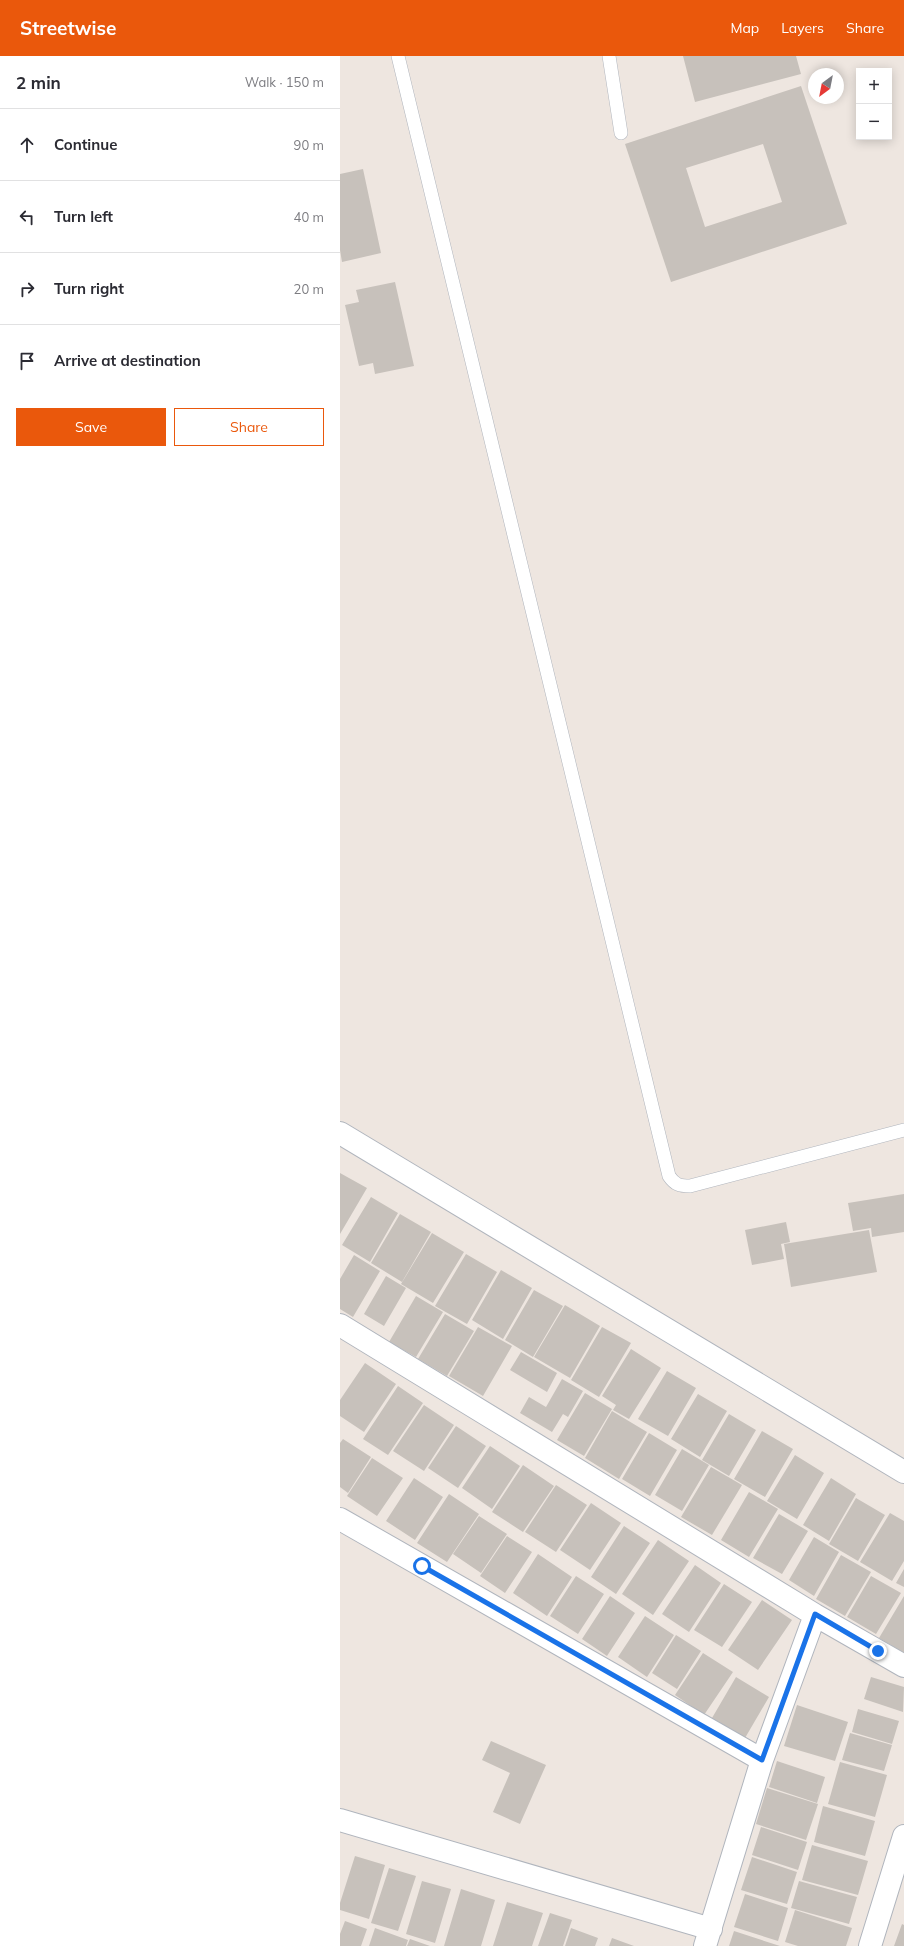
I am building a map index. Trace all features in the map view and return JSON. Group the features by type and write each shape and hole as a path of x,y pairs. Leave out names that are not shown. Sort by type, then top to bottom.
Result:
{"street":[{"path":"340,1133 904,1472"},
{"path":"340,1325 815,1614 904,1666"},
{"path":"340,1519 762,1760"},
{"path":"340,1820 708,1938 762,1760 815,1614"},
{"path":"870,1946 904,1836"}],"lane":[{"path":"398,56 669,1176 673,1182 680,1186 690,1186 904,1130"},
{"path":"609,56 621,133"}],"building":[{"path":"683,56 796,56 801,74 695,102"},
{"path":"801,86 847,224 671,282 625,144","holes":["763,144 782,202 705,227 686,168"]},
{"path":"363,169 381,253 342,262 340,250 340,174"},
{"path":"395,282 414,366 375,374 373,363 359,366 345,305 359,302 356,290"},
{"path":"340,1173 367,1188 340,1234"},
{"path":"904,1194 904,1232 872,1237 871,1228 853,1231 848,1203"},
{"path":"371,1197 398,1213 370,1262 342,1245"},
{"path":"400,1214 431,1232 402,1282 371,1263"},
{"path":"786,1222 790,1242 781,1244 784,1259 752,1265 745,1230"},
{"path":"869,1230 877,1272 791,1287 784,1244"},
{"path":"432,1233 464,1252 433,1303 401,1284"},
{"path":"466,1254 497,1272 467,1324 435,1306"},
{"path":"354,1255 380,1271 353,1317 340,1309 340,1279"},
{"path":"501,1270 532,1288 503,1339 472,1320"},
{"path":"386,1276 406,1288 384,1326 364,1314"},
{"path":"534,1290 563,1306 533,1357 505,1340"},
{"path":"416,1296 443,1312 416,1357 389,1342"},
{"path":"565,1305 600,1326 570,1378 534,1357"},
{"path":"445,1314 474,1331 447,1376 418,1359"},
{"path":"478,1327 512,1346 483,1396 449,1376"},
{"path":"602,1327 631,1343 599,1397 571,1380"},
{"path":"631,1349 661,1368 629,1419 613,1410 616,1405 602,1396"},
{"path":"521,1352 557,1373 547,1392 510,1370"},
{"path":"365,1363 396,1384 364,1432 340,1416 340,1400"},
{"path":"667,1371 696,1388 668,1436 638,1419"},
{"path":"562,1379 583,1391 568,1417 563,1414 552,1432 520,1413 529,1397 546,1407"},
{"path":"398,1386 423,1403 388,1455 363,1439"},
{"path":"585,1393 612,1409 584,1456 557,1440"},
{"path":"698,1394 727,1411 700,1457 671,1439"},
{"path":"424,1405 454,1425 424,1471 393,1451"},
{"path":"612,1411 647,1432 619,1479 585,1458"},
{"path":"729,1414 756,1430 729,1476 702,1460"},
{"path":"456,1426 486,1446 458,1488 428,1468"},
{"path":"762,1431 793,1449 765,1497 734,1479"},
{"path":"649,1433 677,1450 650,1496 622,1479"},
{"path":"343,1439 371,1457 348,1493 340,1487 340,1443"},
{"path":"490,1446 520,1466 492,1509 462,1488"},
{"path":"682,1449 709,1465 682,1511 655,1495"},
{"path":"795,1455 824,1473 797,1519 767,1501"},
{"path":"372,1458 403,1478 377,1516 347,1496"},
{"path":"523,1465 554,1486 523,1532 492,1512"},
{"path":"711,1467 742,1485 712,1535 681,1517"},
{"path":"414,1478 443,1497 415,1540 386,1521"},
{"path":"831,1478 856,1494 829,1541 803,1525"},
{"path":"556,1485 587,1505 556,1552 525,1532"},
{"path":"749,1492 778,1509 749,1557 721,1540"},
{"path":"449,1494 479,1514 447,1562 417,1543"},
{"path":"856,1498 885,1515 858,1561 829,1544"},
{"path":"591,1503 621,1523 590,1570 560,1550"},
{"path":"890,1513 904,1521 904,1561 892,1581 860,1562"},
{"path":"779,1514 808,1531 782,1574 753,1558"},
{"path":"479,1516 507,1534 481,1573 453,1554"},
{"path":"624,1526 650,1543 616,1594 591,1577"},
{"path":"507,1536 532,1552 505,1593 480,1576"},
{"path":"814,1537 839,1552 814,1596 789,1580"},
{"path":"658,1540 689,1561 653,1615 622,1594"},
{"path":"538,1554 572,1577 547,1616 513,1593"},
{"path":"841,1555 871,1572 845,1616 816,1599"},
{"path":"695,1565 721,1583 689,1632 662,1614"},
{"path":"904,1569 904,1587 896,1583"},
{"path":"576,1576 604,1594 578,1634 550,1616"},
{"path":"871,1576 901,1593 876,1634 847,1617"},
{"path":"724,1584 752,1602 722,1647 694,1630"},
{"path":"610,1596 635,1613 607,1656 582,1639"},
{"path":"904,1596 904,1653 879,1638"},
{"path":"762,1600 792,1620 758,1670 728,1650"},
{"path":"645,1616 674,1635 647,1677 618,1657"},
{"path":"676,1635 701,1651 677,1689 652,1673"},
{"path":"703,1653 733,1672 704,1715 675,1695"},
{"path":"736,1677 769,1697 745,1738 712,1718"},
{"path":"871,1677 904,1687 903,1712 864,1699"},
{"path":"797,1705 848,1722 835,1761 784,1746"},
{"path":"858,1709 899,1721 892,1744 852,1732"},
{"path":"850,1733 892,1745 884,1771 842,1760"},
{"path":"491,1741 546,1765 520,1824 493,1812 510,1773 482,1760"},
{"path":"777,1761 825,1777 817,1803 769,1787"},
{"path":"840,1762 887,1775 875,1817 828,1804"},
{"path":"767,1788 818,1804 806,1840 756,1824"},
{"path":"823,1806 875,1821 865,1856 814,1842"},
{"path":"761,1827 807,1842 798,1870 752,1855"},
{"path":"812,1845 868,1861 858,1895 802,1880"},
{"path":"355,1856 385,1865 369,1919 340,1910 340,1903"},
{"path":"752,1857 797,1872 787,1904 741,1890"},
{"path":"389,1868 416,1876 398,1931 371,1923"},
{"path":"422,1881 451,1889 435,1943 406,1934"},
{"path":"799,1881 857,1897 849,1924 791,1908"},
{"path":"461,1889 495,1900 481,1946 444,1946"},
{"path":"745,1894 788,1908 778,1941 734,1927"},
{"path":"507,1902 543,1913 532,1946 493,1946"},
{"path":"795,1910 852,1928 846,1946 798,1946 785,1942"},
{"path":"550,1913 572,1920 563,1946 538,1946"},
{"path":"345,1921 367,1929 361,1946 340,1946 340,1934"},
{"path":"902,1924 904,1925 904,1946 894,1946"},
{"path":"375,1928 408,1940 406,1946 369,1946"},
{"path":"571,1928 598,1938 595,1946 565,1946"},
{"path":"734,1931 780,1946 729,1946"},
{"path":"612,1938 634,1946 609,1946"},
{"path":"410,1939 430,1946 407,1946"}],"route":[{"path":"422,1566 762,1760 815,1614 878,1651"}]}
